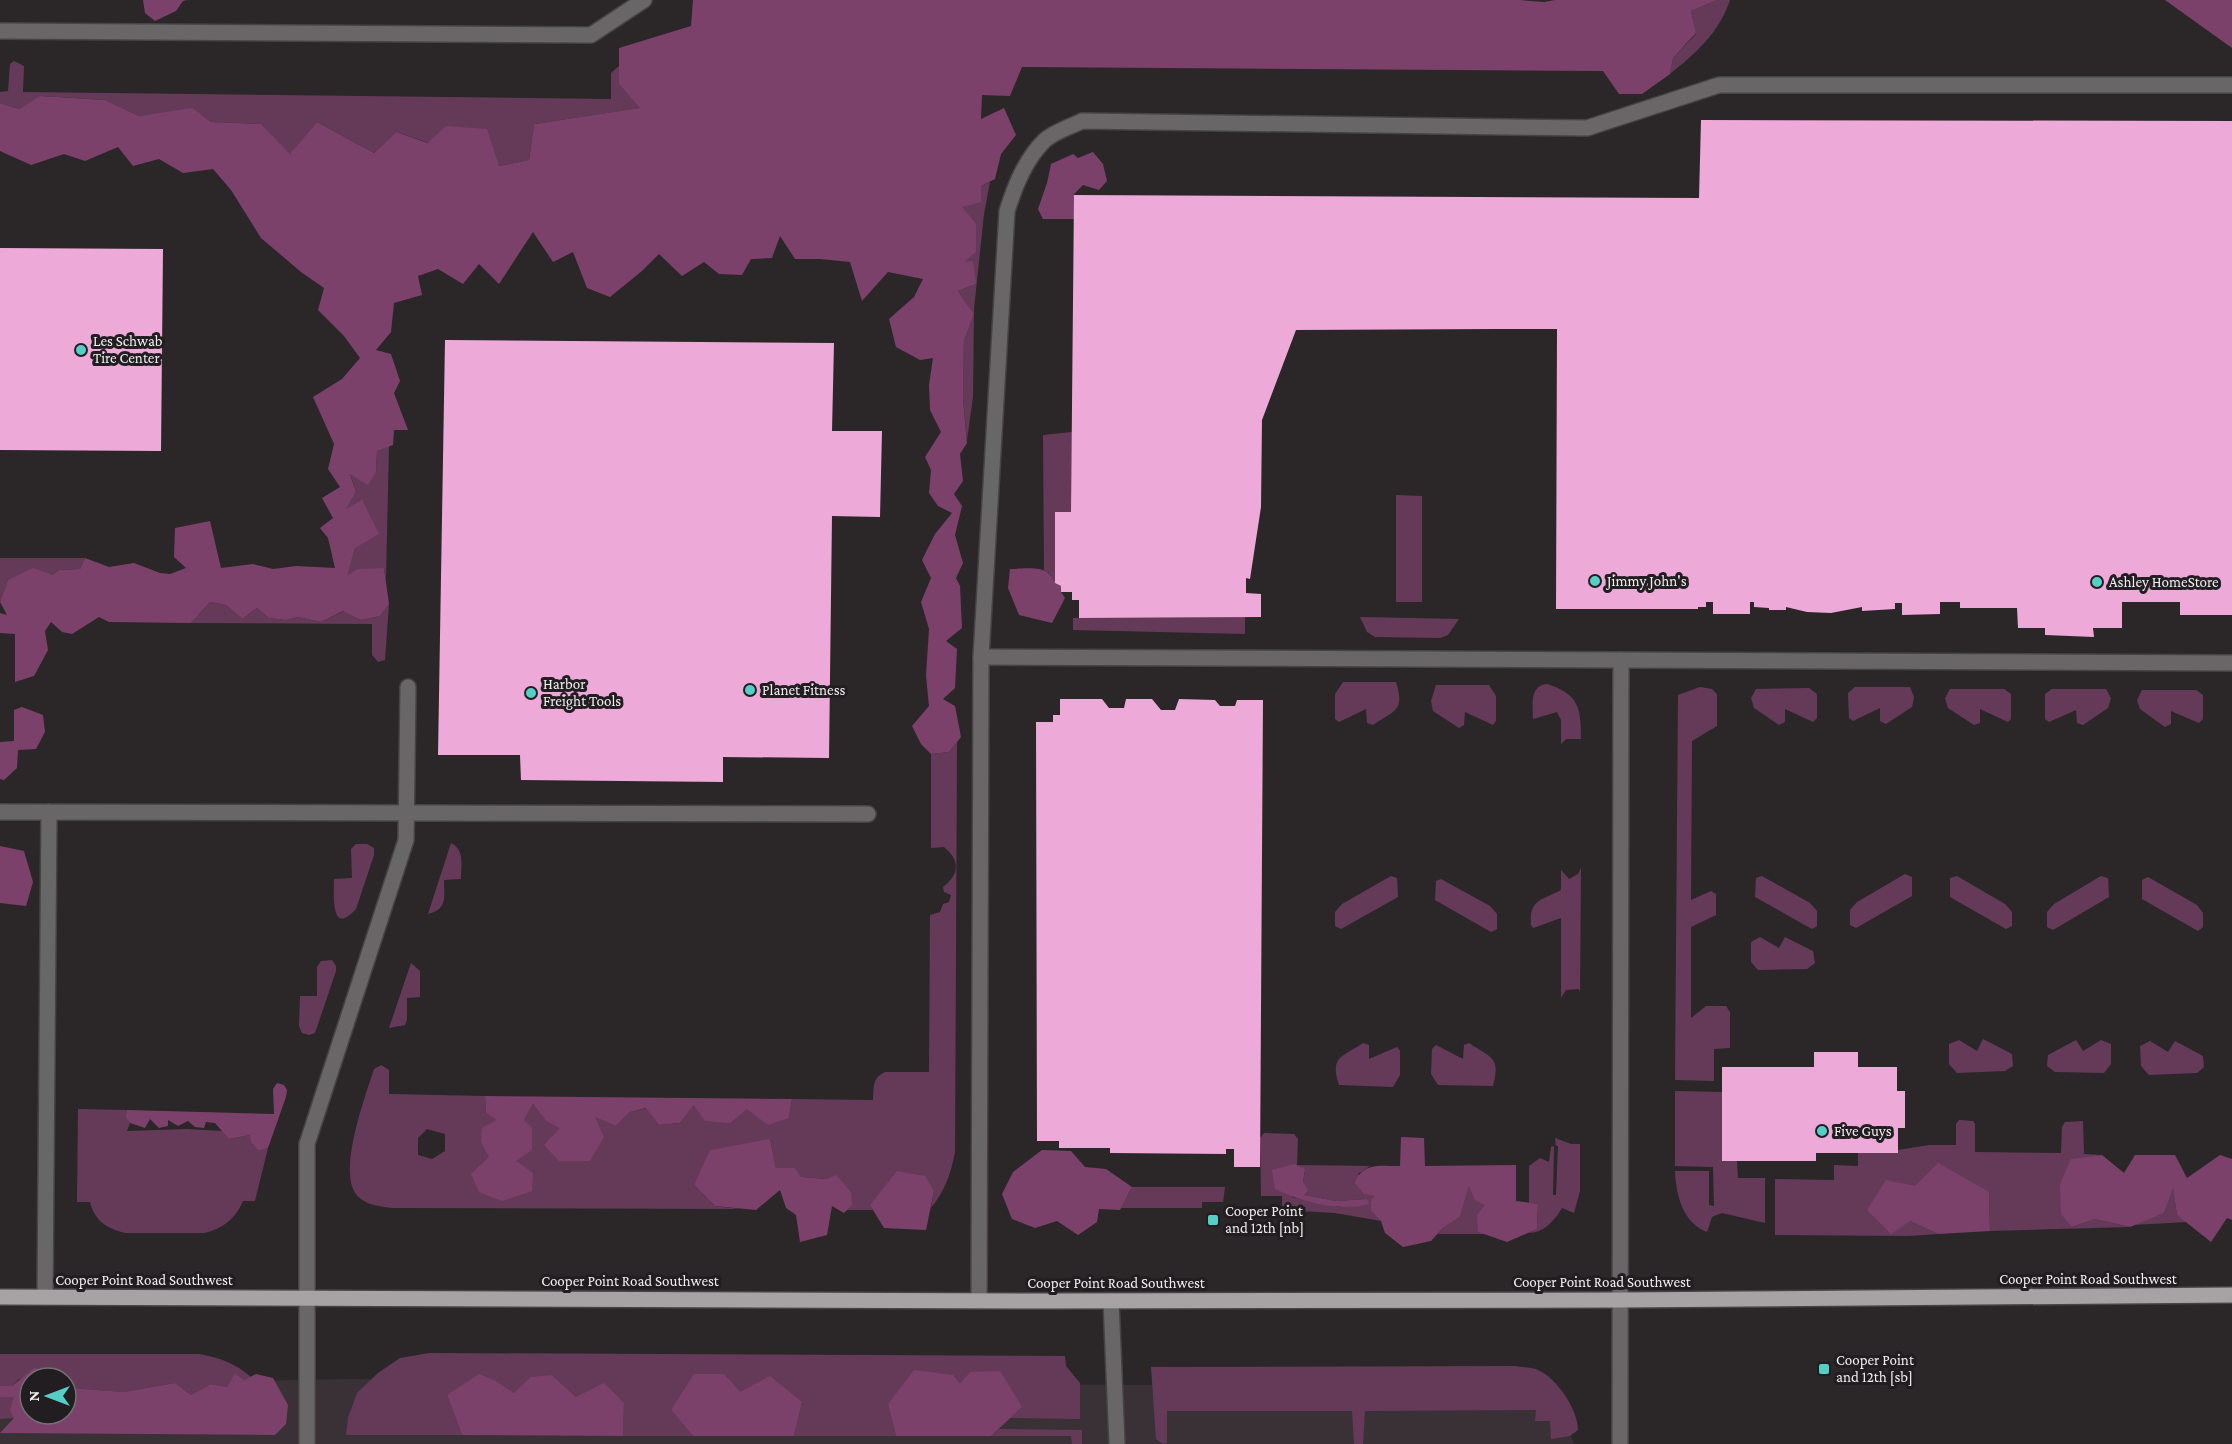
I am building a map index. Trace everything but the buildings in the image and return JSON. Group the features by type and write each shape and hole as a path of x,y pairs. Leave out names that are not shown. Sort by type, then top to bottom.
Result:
{"main road":[{"name":"Cooper Point Road Southwest","path":"0,1297 1111,1301 2232,1295"}],"street":[{"path":"0,31 591,35 644,0"},
{"path":"979,1300 981,657 1007,211 1015,185 1045,139 1082,121 1587,128 1719,85 2232,85"},
{"path":"981,657 2232,663"},
{"path":"1620,1444 1621,660"},
{"path":"307,1444 307,1144 406,840 408,687"},
{"path":"0,812 868,814"},
{"path":"45,1297 49,812"},
{"path":"1111,1301 1117,1444"}],"shaded area":[{"path":"143,0 187,0 183,1 176,11 155,21 145,13"},
{"path":"693,0 1519,0 1544,2 1555,0 1717,0 1691,11 1696,33 1673,58 1670,74 1642,94 1619,94 1603,71 1022,67 1010,96 982,95 981,119 1004,108 1016,135 1001,154 995,179 981,186 981,202 962,207 976,224 976,252 964,262 973,261 976,284 958,291 974,314 964,341 963,399 967,443 960,454 963,481 954,494 962,506 955,535 963,563 956,578 960,586 962,628 946,641 957,649 955,688 943,699 955,706 961,737 949,752 931,754 921,744 912,726 929,706 926,676 929,629 921,602 931,578 922,560 935,534 952,513 938,506 929,493 931,470 925,457 941,432 930,410 929,385 933,358 920,360 896,347 889,319 914,297 923,279 888,272 862,301 850,262 795,259 780,236 772,258 751,259 742,275 719,274 704,262 682,276 659,254 610,297 587,288 573,252 553,262 533,232 499,284 479,264 463,284 438,269 418,276 422,295 394,303 391,332 376,350 391,354 400,381 394,393 408,430 394,430 393,445 377,451 376,472 368,485 350,474 356,492 346,509 362,500 379,534 355,548 347,576 358,569 384,568 389,604 380,616 361,620 343,611 321,622 298,617 286,620 269,618 257,608 242,619 226,605 210,602 191,623 109,622 99,617 72,634 62,632 51,622 45,631 48,650 34,676 15,682 15,634 0,633 0,613 7,615 0,602 8,580 33,568 52,575 59,570 80,569 85,558 109,567 134,563 160,573 170,574 186,568 174,557 175,528 210,521 221,568 253,564 273,569 296,566 335,568 328,538 320,528 333,518 322,498 340,487 328,469 334,444 313,397 342,379 360,358 344,336 318,310 324,288 261,238 231,190 213,169 183,173 159,159 133,166 118,147 85,161 64,154 31,165 0,151 0,103 19,109 40,96 105,100 139,116 192,108 211,122 261,124 290,154 317,122 374,153 396,132 428,143 446,126 487,129 499,166 529,160 534,124 640,108 619,84 619,48 691,26"},
{"path":"1717,0 1730,0 1720,23 1698,50 1670,74 1673,58 1696,34 1691,11"},
{"path":"2165,0 2232,0 2232,48"},
{"path":"14,61 24,66 23,92 611,99 611,73 619,66 619,84 641,108 534,124 529,160 499,166 396,132 374,153 317,122 290,155 261,124 211,122 192,109 139,116 105,100 41,96 19,109 0,103 0,92 8,91 10,64"},
{"path":"1093,152 1103,164 1107,181 1099,190 1083,185 1074,194 1074,219 1043,219 1038,209 1051,164 1073,154 1078,158"},
{"path":"990,182 984,214 974,314 958,291 976,284 963,262 962,207 981,186"},
{"path":"974,314 973,397 967,440 963,399 964,341"},
{"path":"1072,432 1071,512 1055,513 1055,583 1049,573 1044,570 1043,435"},
{"path":"389,446 386,579 384,568 346,577 355,548 345,510 356,492 350,473 376,472 377,451"},
{"path":"1396,495 1422,496 1422,602 1396,602"},
{"path":"0,558 85,558 80,569 59,570 52,575 8,580 0,602"},
{"path":"1010,569 1043,570 1061,586 1061,592 1065,598 1052,623 1019,615 1008,588"},
{"path":"210,602 226,605 242,619 257,608 269,618 286,620 298,617 321,622 344,611 361,620 380,616 389,604 385,660 378,662 372,655 372,624 191,623"},
{"path":"1245,617 1245,634 1073,630 1073,618"},
{"path":"1360,617 1459,619 1448,635 1440,638 1375,637 1367,632"},
{"path":"1343,682 1396,682 1399,699 1396,709 1373,725 1367,723 1366,709 1339,722 1335,719 1335,694"},
{"path":"1547,684 1566,692 1576,704 1579,711 1581,739 1566,739 1561,744 1561,720 1557,712 1533,719 1535,692 1537,688"},
{"path":"1436,685 1489,685 1496,696 1496,721 1493,725 1465,712 1464,725 1459,728 1433,711 1431,701"},
{"path":"1700,687 1712,689 1717,694 1717,726 1692,741 1691,900 1711,891 1716,894 1716,915 1691,927 1691,1018 1706,1006 1726,1006 1730,1012 1730,1048 1714,1049 1714,1081 1675,1080 1678,695"},
{"path":"1855,687 1910,687 1914,697 1912,707 1886,724 1880,721 1880,708 1853,721 1849,718 1848,693"},
{"path":"1809,688 1817,694 1817,718 1813,722 1785,709 1785,722 1779,725 1754,708 1751,698 1756,689"},
{"path":"1950,689 2004,689 2011,694 2011,719 2008,722 1980,709 1980,723 1974,725 1948,708 1945,698"},
{"path":"2052,689 2106,689 2111,698 2108,708 2083,725 2077,723 2076,710 2049,722 2045,719 2045,694"},
{"path":"2142,690 2196,690 2203,695 2203,719 2199,723 2171,711 2171,724 2165,727 2140,709 2137,700"},
{"path":"22,707 43,715 45,732 36,749 18,750 17,768 4,780 0,779 0,742 14,741 14,710"},
{"path":"957,742 955,1152 947,1182 931,1208 934,1191 870,1204 873,1210 846,1210 852,1205 827,1179 801,1177 795,1169 776,1168 770,1139 698,1177 694,1185 715,1206 740,1209 391,1208 370,1204 354,1191 350,1179 350,1165 355,1131 374,1069 381,1065 389,1070 389,1094 485,1096 486,1113 498,1120 481,1143 489,1156 532,1190 532,1183 516,1161 524,1120 533,1104 546,1121 594,1116 616,1126 630,1112 647,1108 659,1125 680,1123 694,1105 746,1108 789,1118 792,1099 873,1100 876,1080 885,1072 929,1072 930,915 940,912 943,904 949,902 951,895 944,892 943,887 953,877 956,867 953,857 944,847 931,848 931,754 949,752","holes":["427,1129 445,1134 445,1151 432,1159 418,1155 418,1138"]},
{"path":"451,843 460,854 461,879 444,880 442,906 428,914"},
{"path":"356,844 367,844 374,848 374,855 356,909 348,917 342,919 335,910 334,879 352,878 351,849"},
{"path":"0,846 24,851 33,882 26,906 0,903"},
{"path":"1581,868 1580,992 1579,989 1566,990 1561,998 1561,918 1533,928 1531,916 1534,905 1561,890 1561,870 1569,879 1578,874"},
{"path":"1905,874 1912,877 1912,896 1856,928 1850,925 1850,910 1857,902"},
{"path":"1391,876 1397,878 1398,897 1341,929 1335,926 1335,912 1342,904"},
{"path":"1762,876 1810,903 1817,911 1817,926 1812,929 1755,897 1756,878"},
{"path":"1957,876 2005,904 2012,912 2012,926 2006,929 1950,897 1950,878"},
{"path":"2101,876 2108,878 2109,897 2053,930 2047,927 2047,912 2054,904"},
{"path":"2148,877 2197,905 2203,913 2203,927 2198,931 2142,899 2142,880"},
{"path":"1441,879 1490,906 1497,914 1497,929 1491,932 1435,900 1436,881"},
{"path":"1760,937 1779,948 1785,937 1813,951 1815,963 1807,969 1758,970 1751,962 1751,942"},
{"path":"332,960 336,971 315,1033 309,1035 302,1033 299,1026 300,996 317,996 317,967 321,961"},
{"path":"411,963 420,971 420,997 407,998 405,1025 389,1028"},
{"path":"1983,1039 2012,1054 2013,1066 2005,1071 1957,1073 1949,1064 1949,1044 1959,1040 1977,1051"},
{"path":"2076,1040 2083,1051 2101,1040 2111,1044 2111,1064 2104,1073 2055,1072 2047,1066 2048,1055"},
{"path":"2150,1041 2168,1052 2175,1041 2203,1056 2204,1067 2197,1073 2149,1075 2141,1066 2140,1046"},
{"path":"1363,1043 1369,1045 1369,1059 1397,1047 1400,1051 1400,1075 1393,1087 1339,1085 1336,1068 1339,1059"},
{"path":"1469,1043 1492,1059 1495,1064 1493,1086 1438,1085 1431,1074 1432,1049 1436,1045 1463,1059 1464,1045"},
{"path":"277,1083 284,1085 287,1090 286,1097 268,1148 259,1151 251,1142 250,1135 229,1139 215,1123 206,1122 204,1128 195,1127 188,1121 178,1126 168,1120 168,1126 159,1128 150,1119 145,1128 130,1123 125,1117 127,1110 274,1114 273,1089"},
{"path":"1675,1091 1722,1092 1722,1160 1737,1161 1738,1178 1765,1178 1765,1223 1722,1213 1712,1217 1707,1232 1699,1228 1687,1215 1679,1198 1675,1171 1709,1171 1709,1205 1714,1206 1713,1167 1675,1166"},
{"path":"485,1096 792,1099 789,1118 768,1125 747,1109 730,1123 705,1121 694,1105 680,1123 659,1125 646,1108 630,1112 616,1126 595,1117 604,1137 590,1161 559,1161 544,1145 560,1128 546,1121 533,1104 524,1120 532,1128 532,1150 516,1161 533,1173 532,1191 502,1201 479,1192 471,1174 489,1157 481,1143 482,1128 497,1120 486,1113"},
{"path":"78,1109 127,1110 125,1117 130,1123 127,1131 187,1129 223,1131 229,1139 250,1135 259,1151 268,1148 255,1201 243,1201 228,1222 204,1233 125,1233 112,1229 98,1219 90,1202 77,1202"},
{"path":"1959,1120 1973,1121 1975,1124 1975,1152 2061,1153 2062,1127 2065,1122 2083,1121 2084,1154 2102,1155 2071,1160 2072,1227 2095,1219 2130,1227 1990,1231 1989,1192 1910,1221 1938,1234 1908,1236 1775,1235 1775,1179 1834,1180 1834,1165 1858,1166 1858,1153 1897,1153 1898,1150 1929,1145 1956,1145 1956,1124"},
{"path":"1264,1133 1294,1134 1298,1139 1297,1165 1370,1166 1358,1174 1376,1196 1381,1221 1335,1213 1282,1210 1282,1196 1261,1196 1260,1138","holes":["1305,1170 1303,1195 1336,1201 1367,1199 1339,1207 1292,1197"]},
{"path":"1401,1137 1424,1138 1425,1166 1516,1165 1516,1201 1538,1204 1537,1229 1507,1242 1478,1232 1477,1215 1485,1205 1475,1200 1469,1186 1460,1217 1443,1228 1431,1241 1403,1247 1385,1233 1381,1221 1371,1210 1371,1201 1375,1196 1364,1194 1355,1183 1362,1171 1367,1168 1400,1166"},
{"path":"1555,1138 1571,1144 1580,1144 1580,1191 1574,1213 1562,1208 1548,1225 1539,1231 1528,1233 1537,1229 1538,1204 1529,1203 1529,1166 1540,1158 1549,1162 1551,1147 1554,1146 1553,1195 1556,1195 1558,1146 1556,1146"},
{"path":"770,1139 776,1168 795,1168 801,1177 827,1179 836,1175 851,1192 852,1205 844,1213 832,1206 827,1235 800,1242 796,1215 786,1208 780,1190 756,1210 715,1206 694,1185 710,1150"},
{"path":"1042,1150 1071,1151 1085,1167 1106,1169 1132,1187 1120,1210 1099,1209 1097,1222 1078,1235 1057,1221 1035,1228 1012,1219 1002,1194 1013,1172"},
{"path":"2102,1155 2124,1173 2135,1155 2175,1155 2187,1178 2220,1155 2232,1159 2232,1220 2227,1218 2211,1242 2177,1215 2173,1188 2164,1213 2130,1227 2095,1219 2072,1227 2061,1214 2060,1184 2071,1159"},
{"path":"1938,1163 1989,1192 1990,1231 1938,1234 1910,1221 1891,1234 1867,1210 1886,1180 1915,1186"},
{"path":"1294,1164 1305,1169 1303,1182 1308,1190 1304,1195 1336,1201 1367,1199 1369,1204 1333,1206 1297,1198 1275,1189 1272,1170"},
{"path":"897,1171 925,1176 934,1191 926,1230 884,1228 870,1205"},
{"path":"1469,1185 1486,1205 1478,1232 1486,1234 1438,1234 1460,1217"},
{"path":"2173,1186 2177,1215 2187,1222 2132,1225 2164,1213"},
{"path":"1132,1187 1225,1187 1223,1202 1202,1202 1202,1208 1121,1208"},
{"path":"429,1353 1065,1356 1066,1366 1080,1383 1080,1419 1010,1418 1022,1407 960,1384 888,1404 896,1436 794,1436 802,1402 740,1393 671,1410 693,1436 623,1436 624,1403 576,1397 552,1375 514,1393 496,1381 447,1395 462,1435 346,1435 348,1418 357,1393 378,1373 400,1358"},
{"path":"0,1354 199,1354 227,1362 251,1377 227,1387 211,1384 191,1395 175,1383 124,1392 78,1389 78,1366 18,1366 18,1380 12,1386 0,1386"},
{"path":"1514,1366 1538,1370 1559,1387 1574,1413 1578,1430 1570,1436 1551,1439 1550,1421 1535,1421 1536,1410 1365,1411 1363,1444 1354,1444 1352,1411 1167,1411 1167,1443 1163,1444 1156,1439 1151,1367"},
{"path":"914,1370 953,1375 960,1384 970,1372 1000,1371 1022,1407 991,1436 896,1436 888,1404"},
{"path":"235,1374 244,1380 256,1374 273,1378 288,1405 286,1424 275,1435 0,1433 14,1418 10,1410 14,1397 0,1397 0,1386 12,1386 18,1381 18,1426 78,1426 78,1389 124,1392 175,1383 191,1395 211,1384 227,1387"},
{"path":"479,1374 496,1381 514,1393 531,1377 552,1375 576,1397 604,1383 624,1403 623,1436 462,1435 447,1395"},
{"path":"694,1374 724,1374 740,1392 770,1376 802,1402 794,1436 693,1436 671,1410"},
{"path":"348,1379 1541,1388 1575,1444 0,1444 0,1386 18,1403 18,1426 78,1426 78,1385"},
{"path":"14,1396 14,1418 0,1419 0,1397"},
{"path":"999,1429 1082,1430 1082,1444 1072,1444 1071,1436 991,1436"}],"place":[{"name":"Les Schwab Tire Center","path":"81,350"},
{"name":"Jimmy John's","path":"1595,581"},
{"name":"Ashley HomeStore","path":"2097,582"},
{"name":"Planet Fitness","path":"750,690"},
{"name":"Harbor Freight Tools","path":"531,693"},
{"name":"Five Guys","path":"1822,1131"},
{"name":"Cooper Point and 12th [nb]","path":"1213,1220"},
{"name":"Cooper Point and 12th [sb]","path":"1824,1369"}]}
